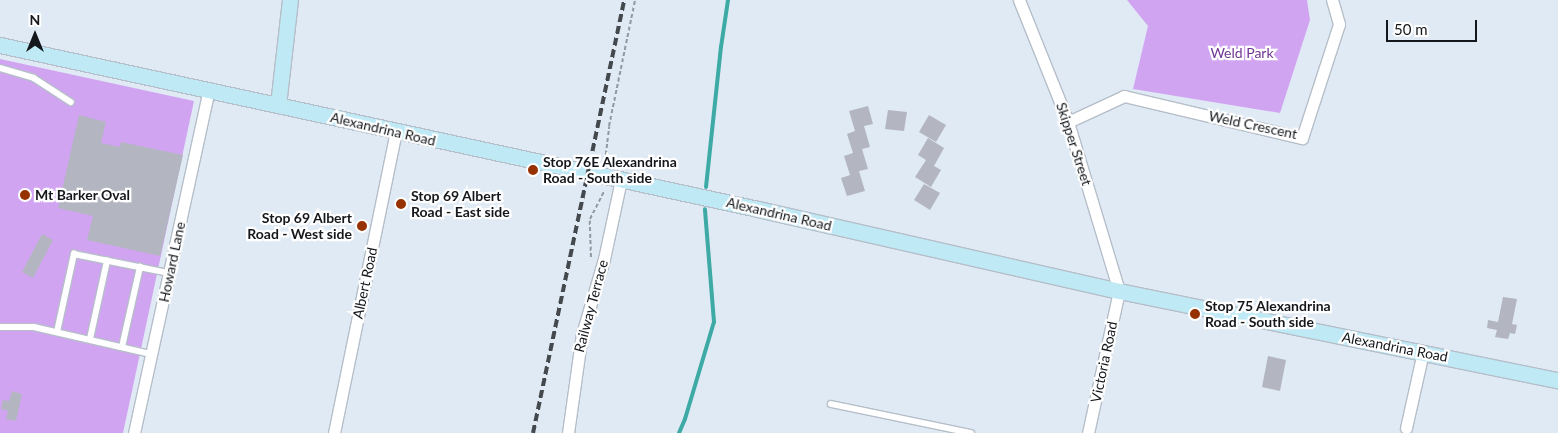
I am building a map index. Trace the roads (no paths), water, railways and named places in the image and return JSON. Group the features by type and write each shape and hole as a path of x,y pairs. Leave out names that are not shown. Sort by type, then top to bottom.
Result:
{"main road":[{"path":"278,105 290,0"},
{"name":"Alexandrina Road","path":"0,45 1119,291 1558,380"}],"street":[{"name":"Skipper Street","path":"1019,0 1068,122 1119,291"},
{"name":"Weld Crescent","path":"1068,122 1124,96 1302,138 1339,24 1332,0"},
{"name":"Howard Lane","path":"134,433 209,90"},
{"name":"Albert Road","path":"334,433 396,132"},
{"name":"Railway Terrace","path":"568,433 582,334 604,259 621,180"},
{"name":"Victoria Road","path":"1088,433 1119,291"},
{"path":"1406,428 1423,352"}],"lane":[{"path":"0,68 34,78 71,102"},
{"path":"57,332 74,254 169,273"},
{"path":"90,339 107,261"},
{"path":"122,347 140,267"},
{"path":"0,327 34,327 151,354"},
{"path":"831,404 971,433"}],"waterway":[{"path":"706,187 728,0"},
{"path":"679,433 685,419 714,322 705,209"}],"railway":[{"path":"533,433 624,0"}],"place":[{"name":"Stop 76E Alexandrina Road - South side","path":"533,170"},
{"name":"Mt Barker Oval","path":"25,195"},
{"name":"Stop 69 Albert Road - East side","path":"401,204"},
{"name":"Stop 69 Albert Road - West side","path":"362,226"},
{"name":"Stop 75 Alexandrina Road - South side","path":"1195,314"}],"park label":[{"name":"Weld Park","path":"1242,53"}]}
